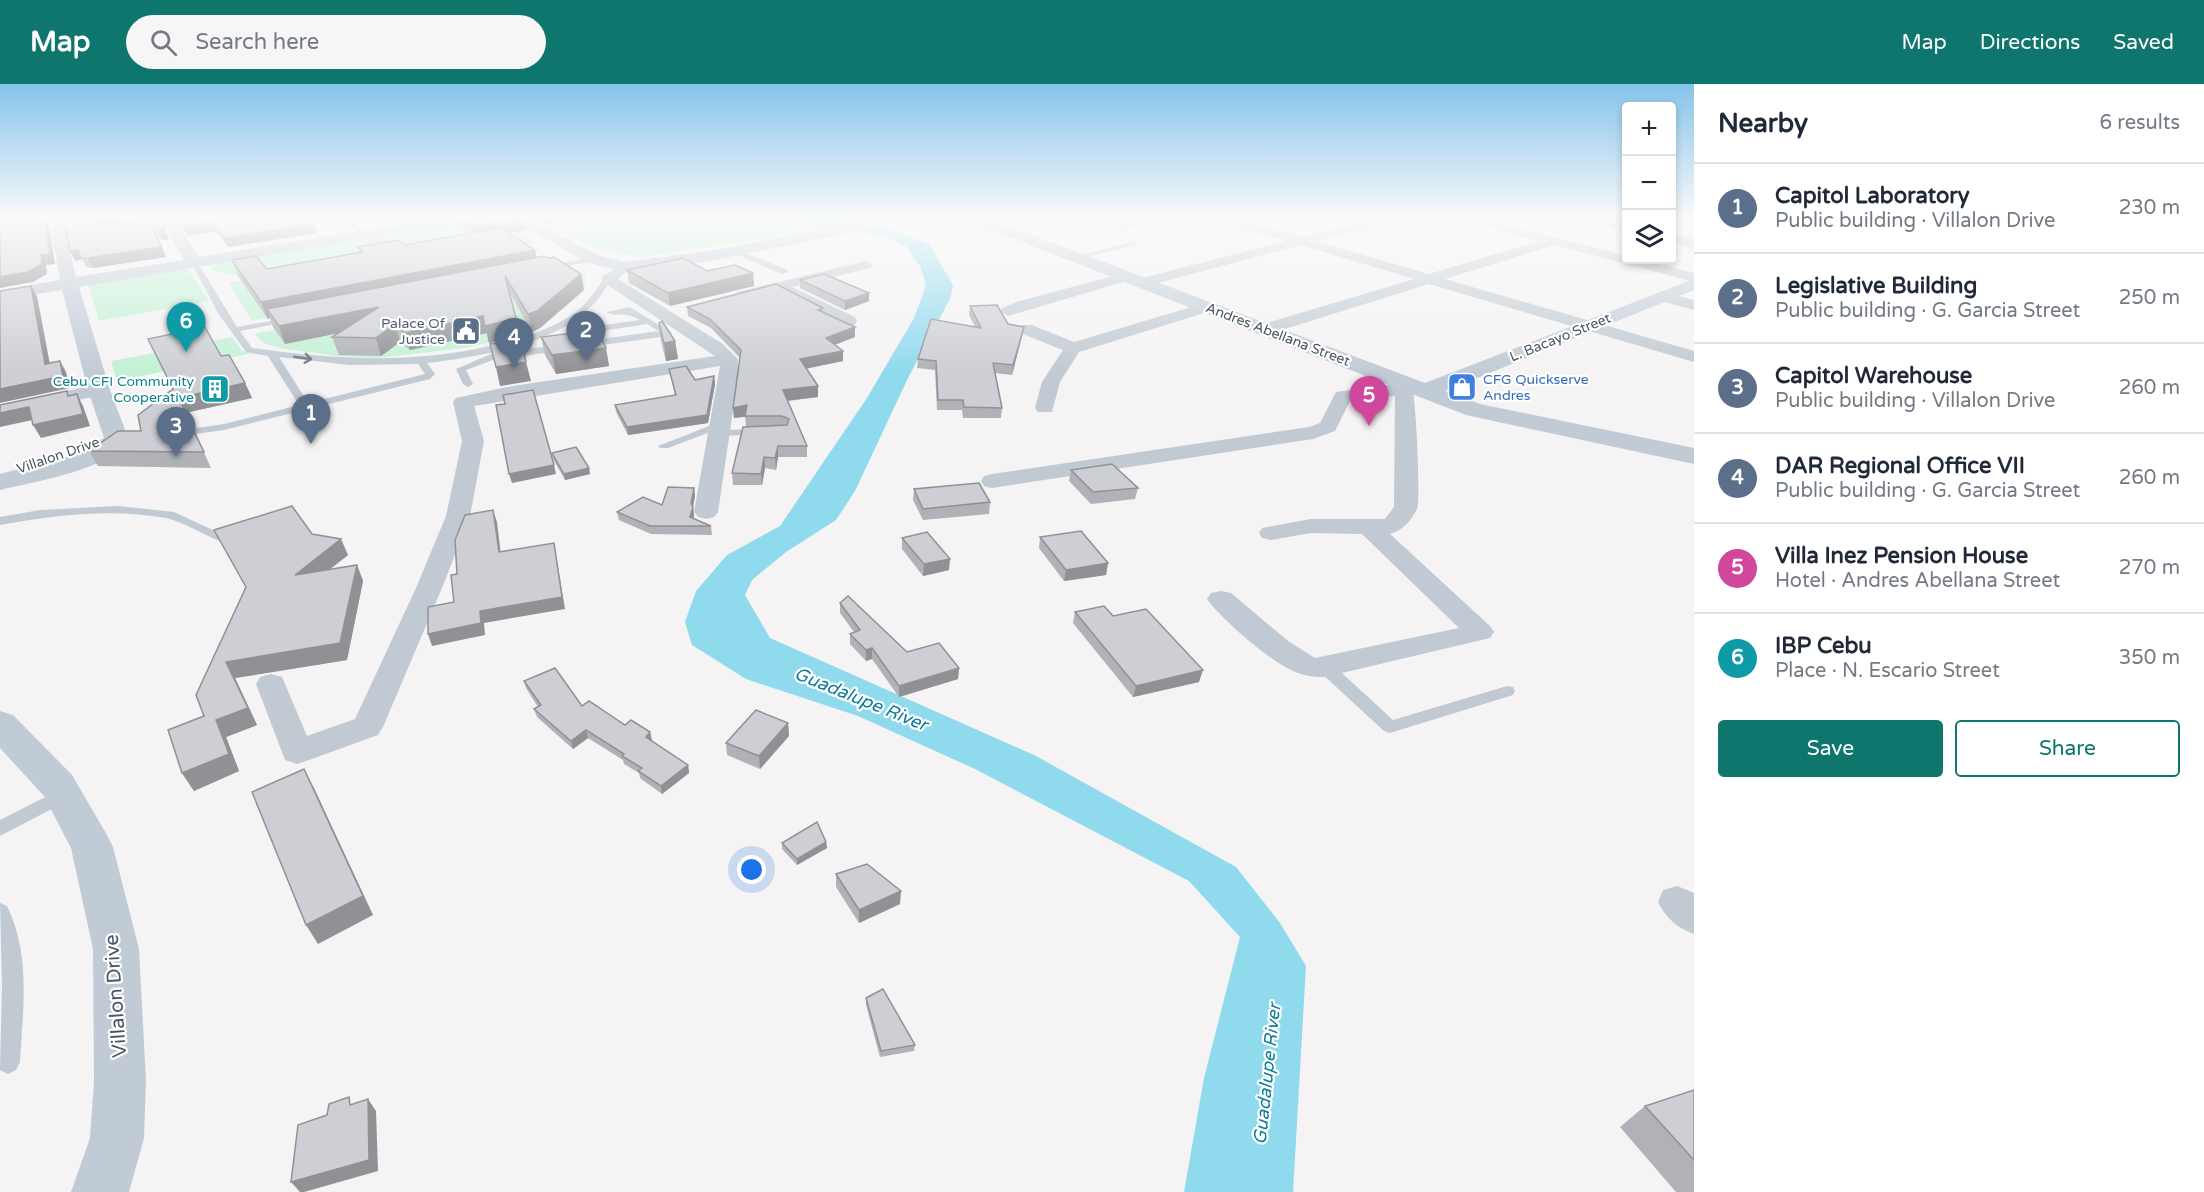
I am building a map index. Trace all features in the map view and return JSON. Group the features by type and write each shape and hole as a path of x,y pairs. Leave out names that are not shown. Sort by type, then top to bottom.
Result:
{"street":[{"name":"Villalon Drive","path":"0,482 56,468 96,454 117,440 99,390 66,270"},
{"path":"0,290 139,270"},
{"path":"621,270 608,279 717,348 729,359 729,377 722,428 706,512"},
{"path":"733,297 781,279 837,270"},
{"name":"Andres Abellana Street","path":"1111,270 1266,329 1410,388 1474,410 1694,456"},
{"path":"1008,311 1022,305 1176,270"},
{"path":"1394,270 1694,357"},
{"path":"1266,329 1457,270"},
{"path":"1663,270 1694,278"},
{"path":"781,279 849,321"},
{"path":"0,296 68,281"},
{"name":"L. Bacayo Street","path":"1410,388 1588,326 1694,284"},
{"path":"1663,297 1694,305"},
{"path":"1026,329 1073,348 1208,307"},
{"path":"665,314 687,308"},
{"path":"1045,408 1051,382 1073,348"},
{"path":"271,684 297,752 367,727 429,588 458,516 473,441 463,402 729,359"},
{"path":"992,481 1313,433 1328,427 1343,396 1410,388 1406,402 1406,507 1394,524 1384,528 1311,526 1271,533"},
{"path":"0,411 99,390"},
{"name":"Villalon Drive","path":"0,475 67,456 116,435"},
{"path":"1221,599 1254,630 1298,662 1311,667 1325,667 1480,632 1369,527"},
{"name":"Villalon Drive","path":"0,724 58,786 92,847 116,949 120,1081 117,1138 100,1192"}],"lane":[{"path":"198,270 234,330 249,350 363,364 422,362 474,353 559,326 585,308 597,296 608,279"},
{"path":"766,270 781,279"},
{"path":"468,384 460,369 491,357 668,333 630,310 610,312"},
{"path":"234,330 300,316"},
{"path":"589,330 648,321"},
{"path":"474,353 491,357"},
{"path":"273,354 304,405"},
{"path":"180,433 224,427 304,405 427,376 430,374 422,362"},
{"path":"664,446 722,428 771,432"},
{"path":"0,521 39,514 118,510 170,515 222,537"},
{"path":"1325,667 1390,727 1507,691"},
{"path":"0,829 63,795"},
{"path":"0,912 6,925 14,973 8,1062"}],"green space":[{"path":"188,270 209,301 99,321 88,285"},
{"path":"212,270 270,270 235,276"},
{"path":"572,270 585,275 585,284 579,295 542,326 504,339 464,348 378,358 337,356 280,348 264,343 254,334"},
{"path":"241,280 252,296 331,306 252,321 229,283"},
{"path":"232,337 242,351 253,353 117,381 111,361 154,353 160,363 211,341"}],"water":[{"name":"Guadalupe River","path":"921,270 944,270 953,285 950,299 908,378 855,491 836,520 786,552 752,580 745,595 770,638 1034,755 1236,867 1280,923 1306,966 1293,1192 1184,1192 1204,1078 1240,937 1189,881 975,769 858,716 746,679 692,645 685,622 696,591 727,555 780,526 867,398 914,318 926,286"}],"building":[{"path":"0,270 32,270 28,272 0,277"},
{"path":"239,270 431,270 261,302"},
{"path":"472,270 574,270 581,274 537,311 528,314 505,276 516,318 485,326 483,316 405,333 395,324 376,338 332,337 379,307 279,326 267,309"},
{"path":"627,270 746,270 753,273 668,293"},
{"path":"824,274 869,293 845,301 800,280"},
{"path":"776,284 823,308 818,310 855,327 826,338 843,351 800,359 818,386 783,390 807,446 778,446 775,458 764,457 761,474 732,473 743,427 787,425 789,419 782,416 745,416 747,405 733,408 741,350 710,319 687,307"},
{"path":"31,286 45,364 60,361 63,376 0,389 0,291"},
{"path":"997,305 1008,324 1024,327 1013,365 993,363 1002,408 964,407 963,400 938,400 936,361 918,359 931,319 981,328 970,306"},
{"path":"662,321 675,341 664,343 659,323"},
{"path":"205,327 221,356 229,355 245,383 178,398 185,411 167,414 167,421 173,423 189,421 204,452 89,451 118,431 141,431 138,415 173,389 148,339"},
{"path":"597,330 606,348 552,355 541,337"},
{"path":"521,340 526,362 496,367 490,344"},
{"path":"686,366 695,380 714,376 707,415 627,427 615,405 676,395 669,369"},
{"path":"533,390 554,465 509,474 496,405 505,404 503,395"},
{"path":"67,391 68,396 77,394 83,414 33,425 29,407 0,413 0,405"},
{"path":"576,447 589,468 564,474 552,453"},
{"path":"1112,464 1138,488 1093,492 1071,470"},
{"path":"979,483 990,502 923,509 914,489"},
{"path":"668,487 694,488 690,517 711,526 650,526 617,512 643,497 662,505"},
{"path":"292,506 312,534 341,539 295,575 357,565 340,643 226,662 248,708 216,720 229,754 182,773 168,730 204,716 196,695 246,587 214,530"},
{"path":"493,510 499,552 554,543 562,597 480,611 481,623 428,634 428,607 454,602 451,575 457,574 455,540 465,515"},
{"path":"1081,531 1108,563 1066,570 1040,537"},
{"path":"927,532 950,559 924,564 902,538"},
{"path":"848,596 907,652 939,643 959,668 899,686 872,648 866,650 850,634 860,630 840,603"},
{"path":"1104,606 1113,616 1146,609 1203,670 1136,686 1075,612"},
{"path":"555,668 582,706 589,701 625,725 631,720 650,732 646,737 688,765 661,786 638,771 642,768 622,756 624,754 586,730 571,741 534,709 541,705 524,681"},
{"path":"756,710 788,723 759,756 726,743"},
{"path":"304,769 363,896 306,925 252,792"},
{"path":"817,822 826,842 797,859 782,843"},
{"path":"867,864 901,891 859,910 836,874"},
{"path":"883,989 915,1045 881,1051 866,998"},
{"path":"1694,1090 1694,1160 1645,1106"},
{"path":"349,1097 350,1105 368,1099 369,1160 291,1182 298,1125 327,1115 329,1104"}],"place":[{"name":"Palace Of Justice","path":"466,331"},
{"name":"IBP Cebu","path":"186,352"},
{"name":"Legislative Building","path":"586,361"},
{"name":"DAR Regional Office VII","path":"514,368"},
{"name":"CFG Quickserve Andres","path":"1462,387"},
{"name":"Cebu CFI Community Cooperative","path":"215,389"},
{"name":"Villa Inez Pension House","path":"1369,426"},
{"name":"Capitol Laboratory","path":"311,444"},
{"name":"Capitol Warehouse","path":"176,457"}]}
